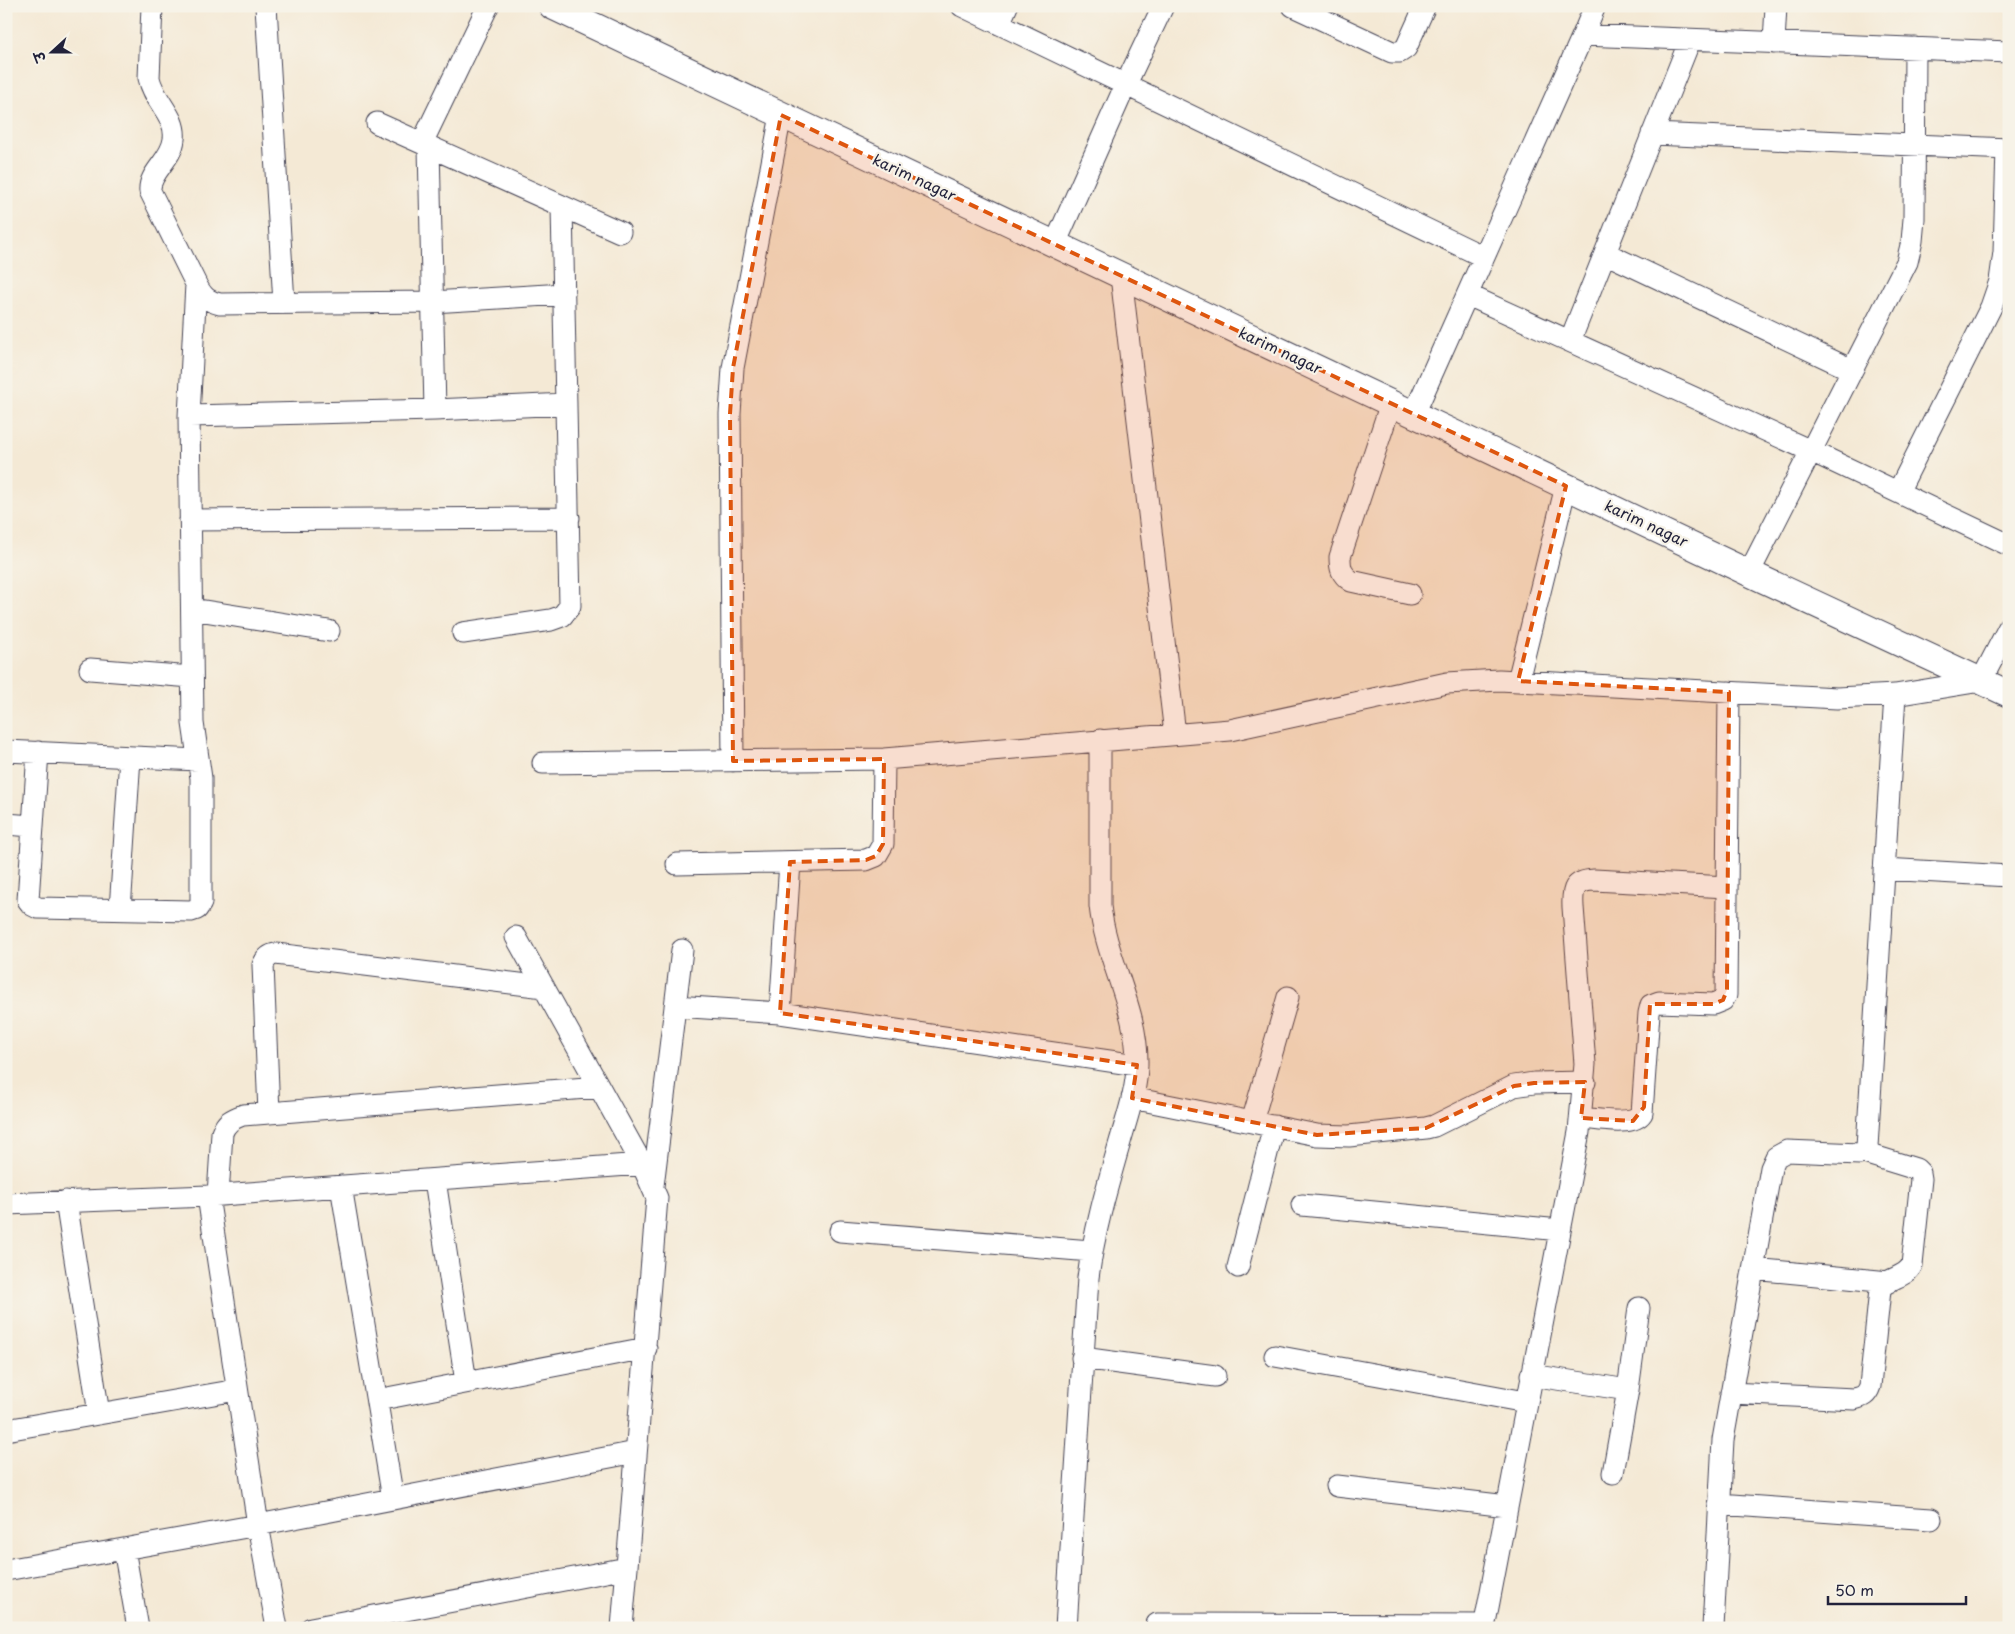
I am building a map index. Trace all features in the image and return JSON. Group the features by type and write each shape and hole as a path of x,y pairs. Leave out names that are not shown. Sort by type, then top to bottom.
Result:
{"street":[{"path":"152,6 149,78 151,88 157,100 174,124 175,138 172,151 151,179 150,191 196,284 209,301 220,304 432,302 564,294"},
{"path":"266,6 284,303"},
{"path":"435,410 425,145 488,6"},
{"name":"karim nagar","path":"552,6 1749,573 2009,694"},
{"path":"962,6 1003,15 1126,84 1484,257"},
{"path":"1054,244 1163,6"},
{"path":"1293,6 1392,52 1400,52 1406,48 1425,6"},
{"path":"1414,414 1595,6"},
{"path":"1774,43 1776,6"},
{"path":"1583,36 2009,52"},
{"path":"1570,341 1690,40"},
{"path":"1749,573 1907,262 1912,241 1914,219 1915,48"},
{"path":"733,761 730,414 733,368 781,115"},
{"path":"376,123 620,232"},
{"path":"1652,134 2008,148 2004,252 2000,281 1991,307 1898,492"},
{"path":"463,633 551,620 562,616 570,606 562,206"},
{"path":"1605,253 1852,370"},
{"path":"1121,276 1175,734"},
{"path":"38,752 28,900 32,905 38,908 120,910 191,911 197,909 201,903 201,778 194,734 192,677 189,416 196,284"},
{"path":"1468,294 1811,451 2009,545"},
{"path":"1391,403 1340,557 1340,567 1343,576 1351,581 1410,594"},
{"path":"189,416 435,410 566,404"},
{"path":"1518,681 1566,486"},
{"path":"190,520 569,518"},
{"path":"192,609 329,631"},
{"path":"543,763 884,760 1230,730 1447,683 1472,680 1838,698 1895,695 1981,681 2009,627"},
{"path":"90,669 192,677"},
{"path":"1581,1118 1627,1122 1639,1118 1642,1113 1651,1005 1659,1002 1713,1004 1723,1000 1727,990 1729,692"},
{"path":"1864,1153 1867,1147 1895,695"},
{"path":"1066,1628 1086,1296 1096,1226 1132,1098 1137,1065 1133,1025 1102,924 1100,906 1100,740"},
{"path":"6,750 198,760"},
{"path":"120,910 130,757"},
{"path":"677,864 866,860 876,856 882,844 884,760"},
{"path":"6,824 32,826"},
{"path":"780,1013 790,862"},
{"path":"1884,869 2009,876"},
{"path":"1157,1624 1485,1626 1581,1118 1585,1082 1585,1046 1573,907 1574,888 1579,883 1594,880 1727,886"},
{"path":"516,937 642,1164 657,1198 658,1205 622,1628"},
{"path":"653,1186 682,950"},
{"path":"269,1113 263,965 265,959 270,955 276,954 544,987"},
{"path":"1252,1122 1288,997"},
{"path":"675,1006 780,1013 1137,1065"},
{"path":"1132,1098 1328,1136 1434,1126 1514,1086 1534,1083 1585,1082"},
{"path":"277,1628 258,1525 237,1390 213,1196 225,1124 233,1118 243,1115 599,1087"},
{"path":"1238,1267 1274,1126"},
{"path":"1712,1628 1723,1440 1731,1393 1771,1168 1776,1157 1782,1153 1794,1151 1856,1155 1864,1153 1916,1169 1921,1176 1912,1265 1906,1273 1883,1285 1880,1290 1868,1393 1862,1398 1854,1399 1731,1393"},
{"path":"6,1204 213,1196 642,1164"},
{"path":"435,1180 466,1382"},
{"path":"341,1186 393,1498"},
{"path":"66,1201 99,1414"},
{"path":"1302,1205 1560,1230"},
{"path":"840,1231 1092,1251"},
{"path":"1753,1269 1889,1282"},
{"path":"1613,1473 1628,1390 1639,1308"},
{"path":"376,1400 646,1348"},
{"path":"1275,1356 1526,1402"},
{"path":"1082,1358 1215,1376"},
{"path":"1531,1375 1628,1390"},
{"path":"6,1430 237,1390"},
{"path":"6,1570 258,1525 636,1452"},
{"path":"1337,1486 1507,1506"},
{"path":"1719,1504 1931,1519"},
{"path":"124,1549 138,1628"},
{"path":"310,1628 415,1618 627,1568"}],"highlighted area":[{"path":"781,115 1566,486 1518,681 1729,692 1727,990 1723,1000 1713,1004 1650,1004 1644,1107 1633,1121 1581,1118 1585,1082 1534,1083 1514,1086 1426,1128 1317,1135 1132,1098 1137,1065 780,1013 790,862 866,860 876,856 883,844 884,759 733,761 730,414 733,368"}]}
